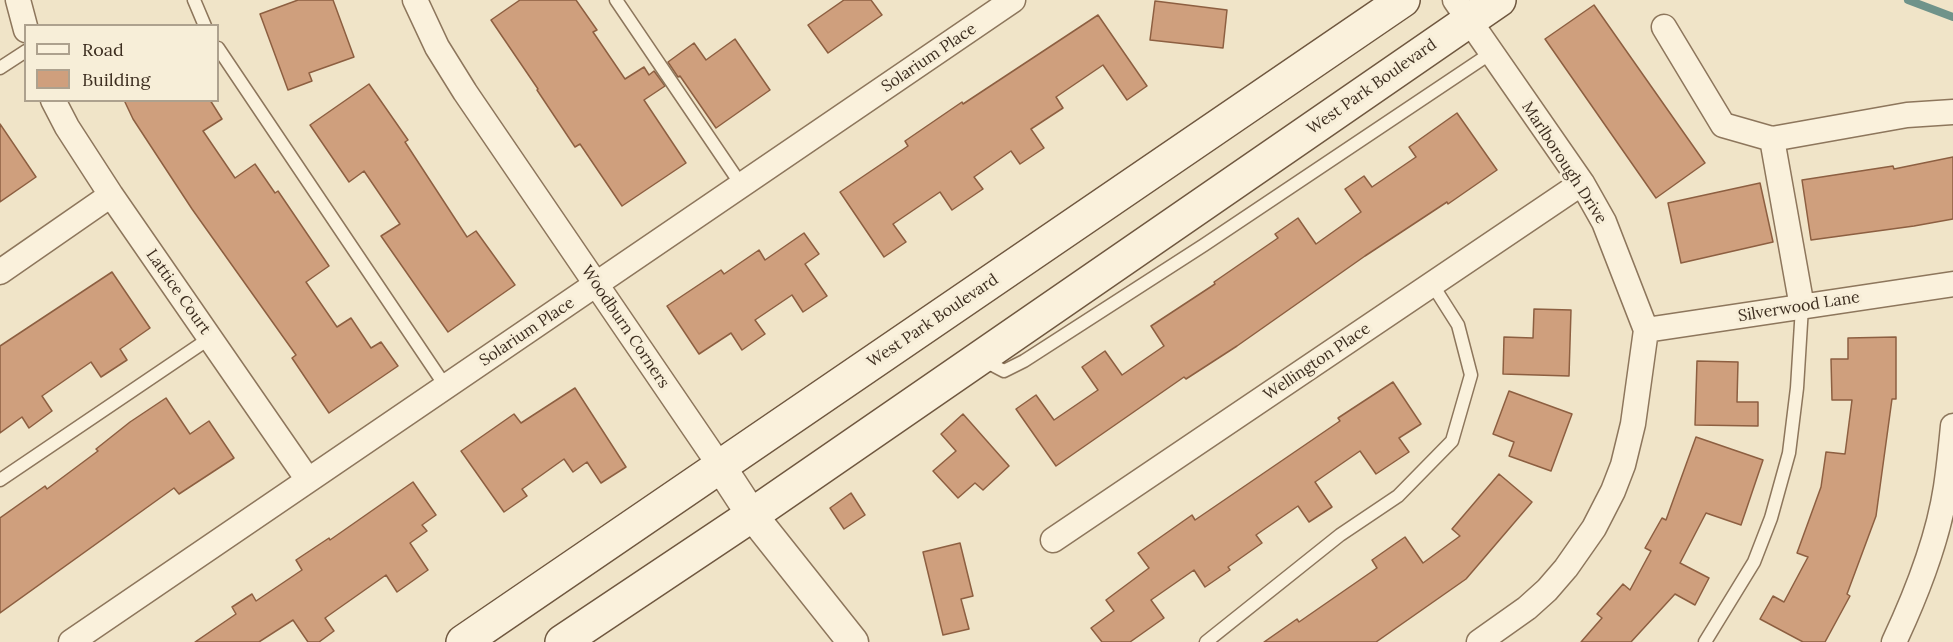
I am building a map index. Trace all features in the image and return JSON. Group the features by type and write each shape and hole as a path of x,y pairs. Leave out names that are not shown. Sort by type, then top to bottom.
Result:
{"main road":[{"name":"West Park Boulevard","path":"464,642 1402,0"},
{"name":"West Park Boulevard","path":"562,642 752,515 979,358 1462,10 1499,0"}],"street":[{"path":"18,0 24,24"},
{"name":"Woodburn Corners","path":"415,0 436,47 465,92 752,515 853,642"},
{"name":"Solarium Place","path":"71,642 1013,0"},
{"name":"Marlborough Drive","path":"1462,10 1582,183 1604,222 1646,330 1633,424 1623,465 1594,528 1566,568 1547,590 1527,608 1479,642"},
{"path":"1665,27 1723,125 1772,139 1908,115 1953,112"},
{"name":"Lattice Court","path":"54,102 67,127 111,195 308,480"},
{"path":"1772,139 1802,307"},
{"name":"Wellington Place","path":"1053,540 1582,183"},
{"path":"0,272 111,195"},
{"name":"Silverwood Lane","path":"1646,330 1953,284"},
{"path":"1894,642 1909,612 1937,528 1946,488 1953,426"}],"lane":[{"path":"194,0 204,24"},
{"path":"616,0 742,186"},
{"path":"219,49 446,387"},
{"path":"0,68 24,52"},
{"path":"979,358 1004,371 1024,361 1204,245 1491,53"},
{"path":"1206,642 1340,536 1398,496 1452,441 1471,375 1458,325 1432,284"},
{"path":"1705,642 1754,562 1771,518 1789,453 1797,388 1802,307"},
{"path":"0,480 210,338"}],"building":[{"path":"298,0 333,0 354,57 309,73 312,81 288,90 260,14"},
{"path":"520,0 576,0 597,30 593,32 625,79 644,67 649,75 654,71 665,86 644,100 686,163 622,206 580,144 575,147 491,20"},
{"path":"844,0 871,0 882,15 828,53 808,25"},
{"path":"1155,1 1227,10 1223,48 1150,40"},
{"path":"1594,5 1705,163 1656,198 1545,39"},
{"path":"1098,15 1147,86 1127,100 1103,65 1056,97 1063,108 1031,129 1044,148 1020,164 1011,151 974,177 983,189 952,210 940,192 893,224 906,242 884,257 840,192 908,146 905,141"},
{"path":"735,39 770,90 716,128 668,62 694,43 706,60"},
{"path":"369,84 408,140 405,142 467,237 476,231 515,285 448,332 381,236 400,224 364,171 349,182 310,125"},
{"path":"125,102 211,102 222,119 203,131 235,178 255,164 275,193 278,191 329,266 306,282 337,327 351,318 371,348 381,342 398,366 329,413 292,358 296,355 192,209 133,119"},
{"path":"1457,113 1497,170 1365,256 1237,346 1186,379 1184,377 1056,466 1016,409 1036,395 1054,420 1098,390 1082,367 1105,351 1122,375 1164,346 1151,326 1215,284 1214,282 1278,238 1275,234 1298,218 1316,244 1361,212 1345,189 1364,176 1372,187 1416,157 1409,147"},
{"path":"0,124 36,177 0,202"},
{"path":"1953,157 1953,219 1811,240 1802,180 1893,166 1894,169"},
{"path":"1760,183 1773,242 1681,263 1668,203"},
{"path":"804,233 819,254 805,264 827,296 803,312 792,295 755,320 765,334 742,350 731,333 699,354 667,306 721,270 724,274 759,250 765,260"},
{"path":"112,272 150,328 120,349 127,360 101,377 91,362 42,396 52,411 29,428 22,417 0,433 0,346"},
{"path":"1534,309 1571,310 1569,376 1503,374 1504,337 1533,338"},
{"path":"1896,337 1896,399 1892,399 1876,516 1847,594 1850,596 1825,642 1803,642 1760,619 1773,596 1784,602 1808,557 1797,553 1821,487 1826,452 1845,454 1852,400 1832,400 1831,359 1848,359 1848,338"},
{"path":"1697,361 1738,362 1737,402 1758,402 1758,426 1695,425"},
{"path":"1393,382 1421,424 1399,438 1409,452 1376,474 1360,451 1315,482 1332,507 1309,522 1298,506 1256,535 1262,543 1228,567 1230,570 1205,587 1194,570 1151,600 1164,618 1130,642 1102,642 1091,628 1114,611 1106,600 1149,568 1138,553 1192,515 1195,520 1340,421 1338,418"},
{"path":"575,388 626,467 601,483 587,462 573,472 564,459 522,489 527,496 504,512 461,451 514,414 521,423"},
{"path":"1509,391 1572,414 1551,471 1509,456 1514,442 1493,434"},
{"path":"166,398 190,434 209,421 234,458 179,494 174,488 0,613 0,518 45,486 47,489 98,451 96,449 130,422"},
{"path":"963,414 1009,466 983,490 975,483 958,498 933,471 956,451 941,434"},
{"path":"1696,437 1763,460 1741,525 1706,513 1680,563 1709,578 1695,605 1675,594 1631,642 1581,642 1602,618 1597,614 1623,584 1630,590 1651,551 1645,548 1662,518 1666,520"},
{"path":"1499,474 1532,502 1466,579 1376,642 1264,642 1297,619 1299,622 1377,568 1372,560 1405,537 1423,563 1460,536 1452,529"},
{"path":"413,482 436,515 422,525 427,531 410,543 428,570 397,592 386,575 325,618 334,631 319,642 308,642 293,620 259,642 195,642 236,614 232,607 252,594 256,601 302,570 296,560 329,538 330,540"},
{"path":"851,493 865,515 844,529 830,508"},
{"path":"960,543 973,596 961,599 969,629 943,635 923,552"}],"waterway":[{"path":"1908,0 1953,17"}]}
